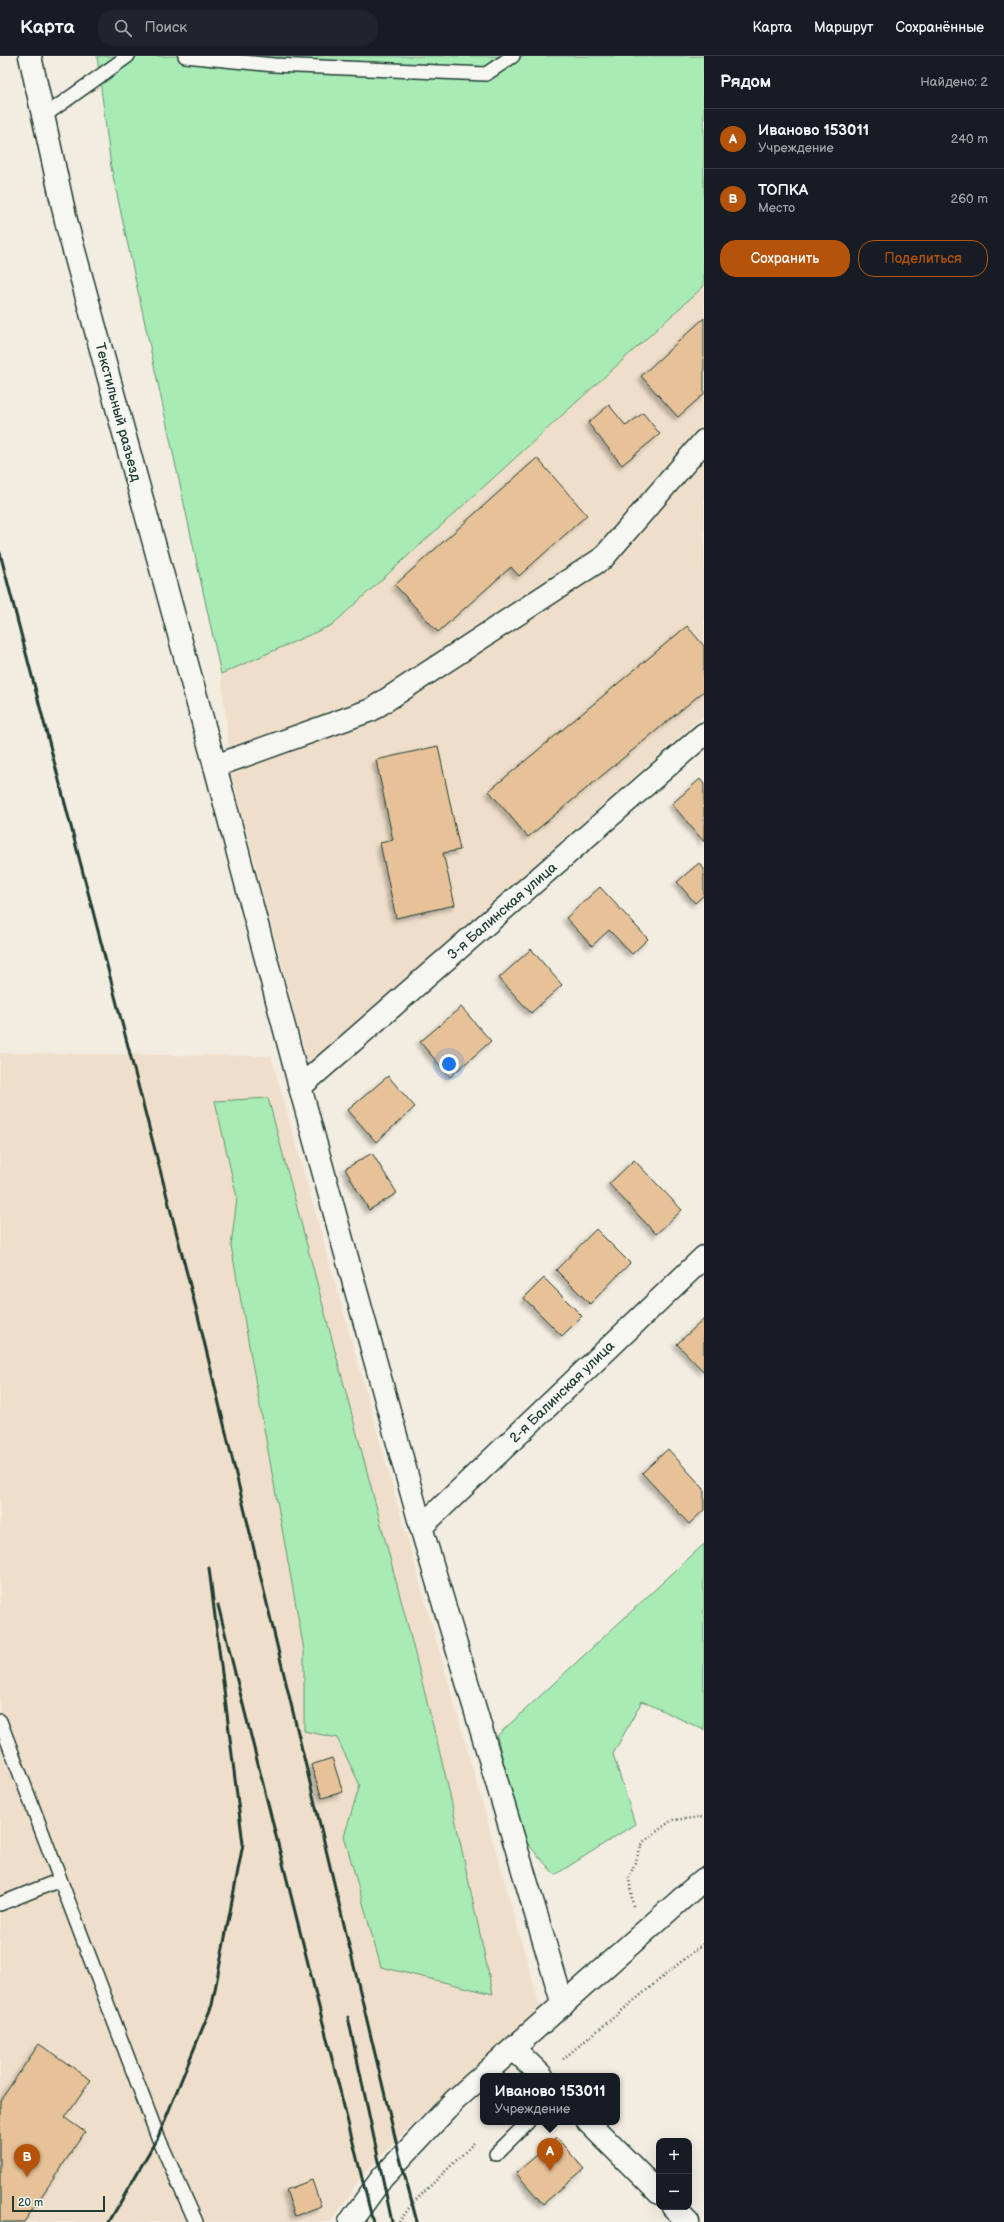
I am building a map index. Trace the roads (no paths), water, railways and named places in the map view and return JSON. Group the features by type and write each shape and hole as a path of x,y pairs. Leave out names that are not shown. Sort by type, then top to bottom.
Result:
{"street":[{"name":"Текстильный разъезд","path":"30,56 67,225 215,766 300,1087 421,1527 563,2005"},
{"path":"215,766 371,710 604,558 704,441"},
{"name":"3-я Балинская улица","path":"300,1087 704,734"},
{"name":"2-я Балинская улица","path":"421,1527 704,1257"},
{"path":"486,2073 633,1944 704,1879"},
{"path":"514,2049 539,2073"},
{"path":"350,2222 366,2197 400,2158 455,2100 480,2078"},
{"path":"591,2125 656,2190"},
{"path":"676,2210 688,2222"}],"lane":[{"path":"44,116 128,56"},
{"path":"185,56 274,65 486,74 513,56"},
{"path":"0,1722 158,2138 196,2222"},
{"path":"0,1904 60,1880"},
{"path":"496,2154 525,2125"}],"railway":[{"path":"0,553 198,1316 400,2158 417,2222"},
{"path":"109,2222 158,2137 212,2005 243,1844 209,1568"},
{"path":"218,1605 373,2222"},
{"path":"348,2017 392,2222"}],"place":[{"name":"Иваново 153011","path":"550,2171"},
{"name":"ТОПКА","path":"27,2177"}]}
